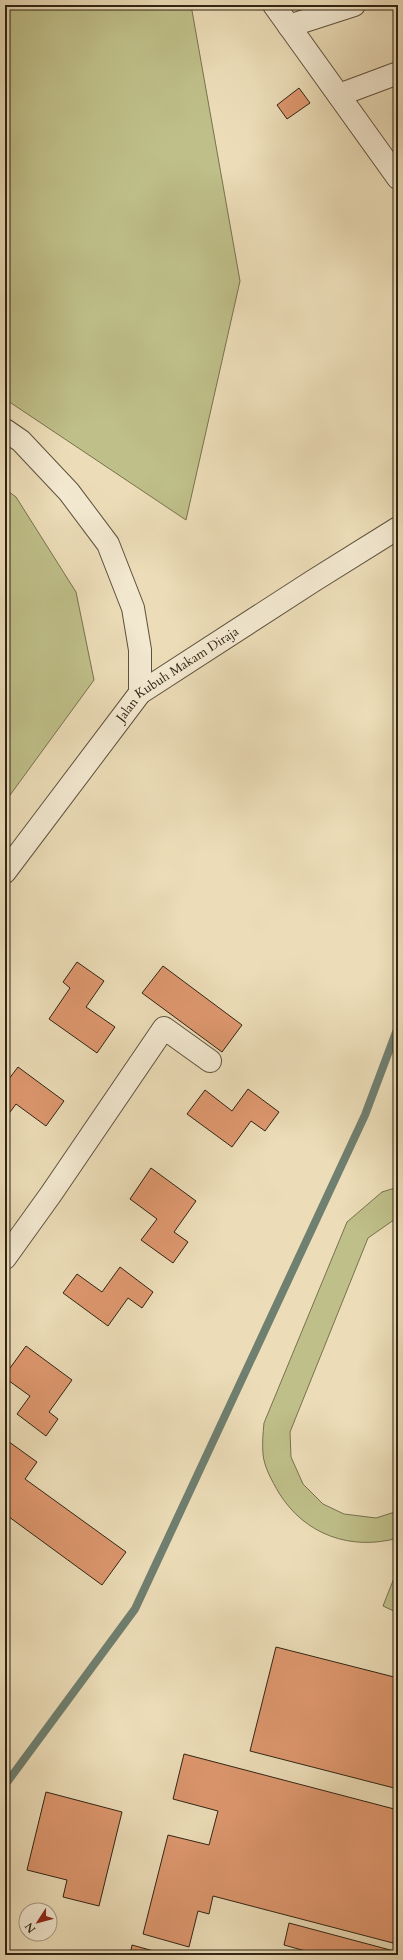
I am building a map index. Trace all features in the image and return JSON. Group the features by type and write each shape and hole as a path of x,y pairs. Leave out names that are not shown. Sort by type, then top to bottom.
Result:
{"street":[{"path":"274,5 398,178"},
{"path":"289,26 354,5"},
{"path":"339,95 398,73"},
{"path":"5,430 22,441 69,492 108,544 133,608 140,650 140,693"},
{"name":"Jalan Kubuh Makam Diraja","path":"5,872 140,693 313,580 398,528"},
{"path":"5,1258 51,1194 164,1028 210,1061"}],"green space":[{"path":"5,5 191,5 240,281 186,520 5,399"},
{"path":"5,489 16,497 76,592 94,680 5,802"},
{"path":"398,1187 398,1217 368,1238 290,1432 291,1457 303,1484 323,1504 344,1514 376,1518 398,1511 398,1538 380,1542 347,1541 316,1529 302,1520 290,1508 279,1493 265,1464 263,1450 264,1423 347,1222 382,1192"},
{"path":"398,1568 398,1613 383,1606"}],"building":[{"path":"299,88 310,103 287,119 277,105"},
{"path":"77,962 104,981 86,1007 115,1027 97,1053 49,1019 70,988 63,982"},
{"path":"163,966 242,1025 222,1052 142,993"},
{"path":"18,1067 64,1101 46,1126 16,1104 5,1119 5,1084"},
{"path":"248,1089 279,1112 265,1131 251,1121 232,1147 187,1114 205,1090 232,1111"},
{"path":"151,1168 196,1201 174,1232 188,1242 173,1263 141,1240 157,1219 130,1199"},
{"path":"120,1267 153,1292 142,1308 128,1298 108,1326 63,1293 77,1274 102,1292"},
{"path":"26,1346 72,1380 49,1412 58,1419 46,1436 17,1414 30,1396 5,1378 5,1375"},
{"path":"5,1439 37,1462 25,1479 126,1552 102,1585 5,1514"},
{"path":"276,1647 398,1678 398,1789 250,1751"},
{"path":"184,1754 398,1810 398,1923 393,1943 213,1896 209,1914 198,1911 189,1947 143,1934 168,1835 209,1845 218,1811 173,1799"},
{"path":"46,1792 122,1812 99,1906 63,1897 67,1880 27,1870"},
{"path":"289,1923 394,1951 393,1955 320,1955 284,1945"},
{"path":"132,1945 168,1955 130,1955"}],"waterway":[{"path":"5,1785 135,1609 365,1115 398,1027"}]}
